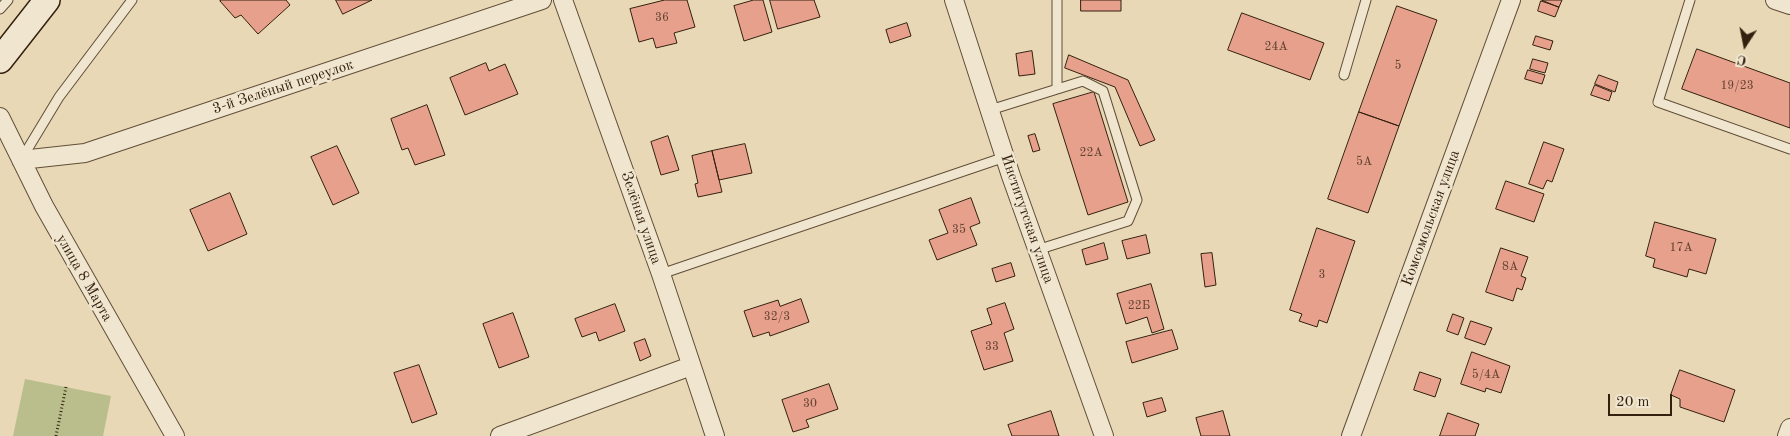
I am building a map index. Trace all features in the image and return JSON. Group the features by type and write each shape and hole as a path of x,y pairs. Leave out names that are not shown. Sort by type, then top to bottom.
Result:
{"street":[{"path":"0,60 47,0"},
{"name":"3-й Зелёный переулок","path":"21,160 85,153 542,0"},
{"name":"Зелёная улица","path":"564,0 715,436"},
{"name":"Институтская улица","path":"954,0 1005,157 1104,436"},
{"name":"Комсомольская улица","path":"1351,436 1511,0"},
{"path":"1775,0 1790,5"},
{"name":"улица 8 Марта","path":"0,117 44,206 170,433"},
{"path":"500,436 691,366"},
{"path":"1787,436 1790,428"}],"lane":[{"path":"0,9 8,0"},
{"path":"21,160 59,97 132,0"},
{"path":"1057,0 1057,89"},
{"path":"1344,75 1366,0"},
{"path":"1690,0 1658,102 1790,149"},
{"path":"990,110 1083,81 1103,91 1137,200 1128,221 1037,250"},
{"path":"660,274 1005,157"}],"path":[{"path":"56,436 66,387"}],"green space":[{"path":"25,379 111,396 103,436 13,436"}],"building":[{"path":"286,0 290,5 258,34 241,15 235,18 220,1"},
{"path":"336,0 372,0 343,14"},
{"path":"665,0 687,0 695,27 674,33 677,43 656,48 653,38 639,42 630,9"},
{"path":"754,0 763,0 772,32 744,41 734,6"},
{"path":"770,0 814,0 820,17 778,29"},
{"path":"1081,0 1121,0 1121,11 1081,11"},
{"path":"1542,0 1562,0 1559,7"},
{"path":"1541,1 1559,7 1555,17 1538,11"},
{"path":"1397,6 1437,20 1399,126 1359,112"},
{"path":"1242,13 1324,43 1310,80 1228,50"},
{"path":"907,23 911,36 890,43 886,30"},
{"path":"1536,36 1553,41 1550,50 1533,45"},
{"path":"1697,49 1790,83 1790,128 1682,89"},
{"path":"1032,51 1035,74 1019,76 1016,54"},
{"path":"1069,55 1128,80 1155,140 1140,146 1115,87 1065,68"},
{"path":"1533,59 1548,63 1545,73 1530,69"},
{"path":"486,63 489,71 505,64 518,94 465,115 450,78"},
{"path":"1528,70 1545,75 1542,84 1525,79"},
{"path":"1599,75 1618,82 1615,92 1595,84"},
{"path":"1595,85 1612,92 1609,101 1591,95"},
{"path":"1094,92 1128,202 1088,215 1053,104"},
{"path":"427,105 445,155 415,165 408,148 402,150 391,119"},
{"path":"1359,112 1399,126 1368,213 1328,199"},
{"path":"1035,134 1040,150 1033,152 1028,136"},
{"path":"668,136 679,170 661,175 651,142"},
{"path":"1544,142 1564,149 1552,182 1547,180 1543,189 1529,184"},
{"path":"745,144 752,173 719,180 712,151"},
{"path":"337,146 359,193 333,205 311,157"},
{"path":"712,151 722,192 698,197 695,184 698,183 692,156"},
{"path":"1506,181 1544,194 1534,222 1496,209"},
{"path":"230,193 247,234 208,251 190,210"},
{"path":"971,198 980,223 970,227 977,245 937,260 929,240 948,233 939,210"},
{"path":"1655,222 1716,239 1706,274 1689,269 1687,277 1653,267 1655,259 1646,256"},
{"path":"1317,228 1355,241 1327,323 1319,320 1317,327 1299,321 1302,314 1290,310"},
{"path":"1146,235 1150,253 1127,259 1122,241"},
{"path":"1104,243 1108,259 1086,265 1082,250"},
{"path":"1501,248 1528,257 1521,276 1526,278 1522,290 1517,288 1513,301 1486,292"},
{"path":"1212,253 1216,285 1205,287 1201,254"},
{"path":"1011,263 1015,276 996,282 992,269"},
{"path":"1151,284 1164,329 1152,333 1147,317 1126,324 1117,294"},
{"path":"801,299 809,322 770,336 769,332 753,337 744,311 778,300 780,306"},
{"path":"1005,303 1014,329 1004,333 1013,361 984,370 971,331 992,324 987,309"},
{"path":"615,304 625,331 599,341 596,332 582,337 575,319"},
{"path":"513,313 529,357 499,368 483,324"},
{"path":"1453,314 1464,318 1458,335 1447,331"},
{"path":"1471,321 1492,328 1485,345 1465,338"},
{"path":"1172,330 1178,349 1132,363 1126,342"},
{"path":"645,339 651,356 640,361 634,343"},
{"path":"1472,352 1510,366 1501,393 1486,388 1485,392 1461,384"},
{"path":"419,365 437,414 412,423 394,373"},
{"path":"1680,370 1735,390 1724,422 1680,407 1680,399 1671,395"},
{"path":"1420,372 1441,379 1435,397 1414,390"},
{"path":"829,384 838,409 806,420 809,427 793,432 782,400"},
{"path":"1162,398 1166,411 1147,417 1143,403"},
{"path":"1051,411 1059,436 1012,436 1008,425"},
{"path":"1223,411 1230,436 1201,436 1196,418"},
{"path":"1448,413 1479,424 1475,436 1440,436"}]}
